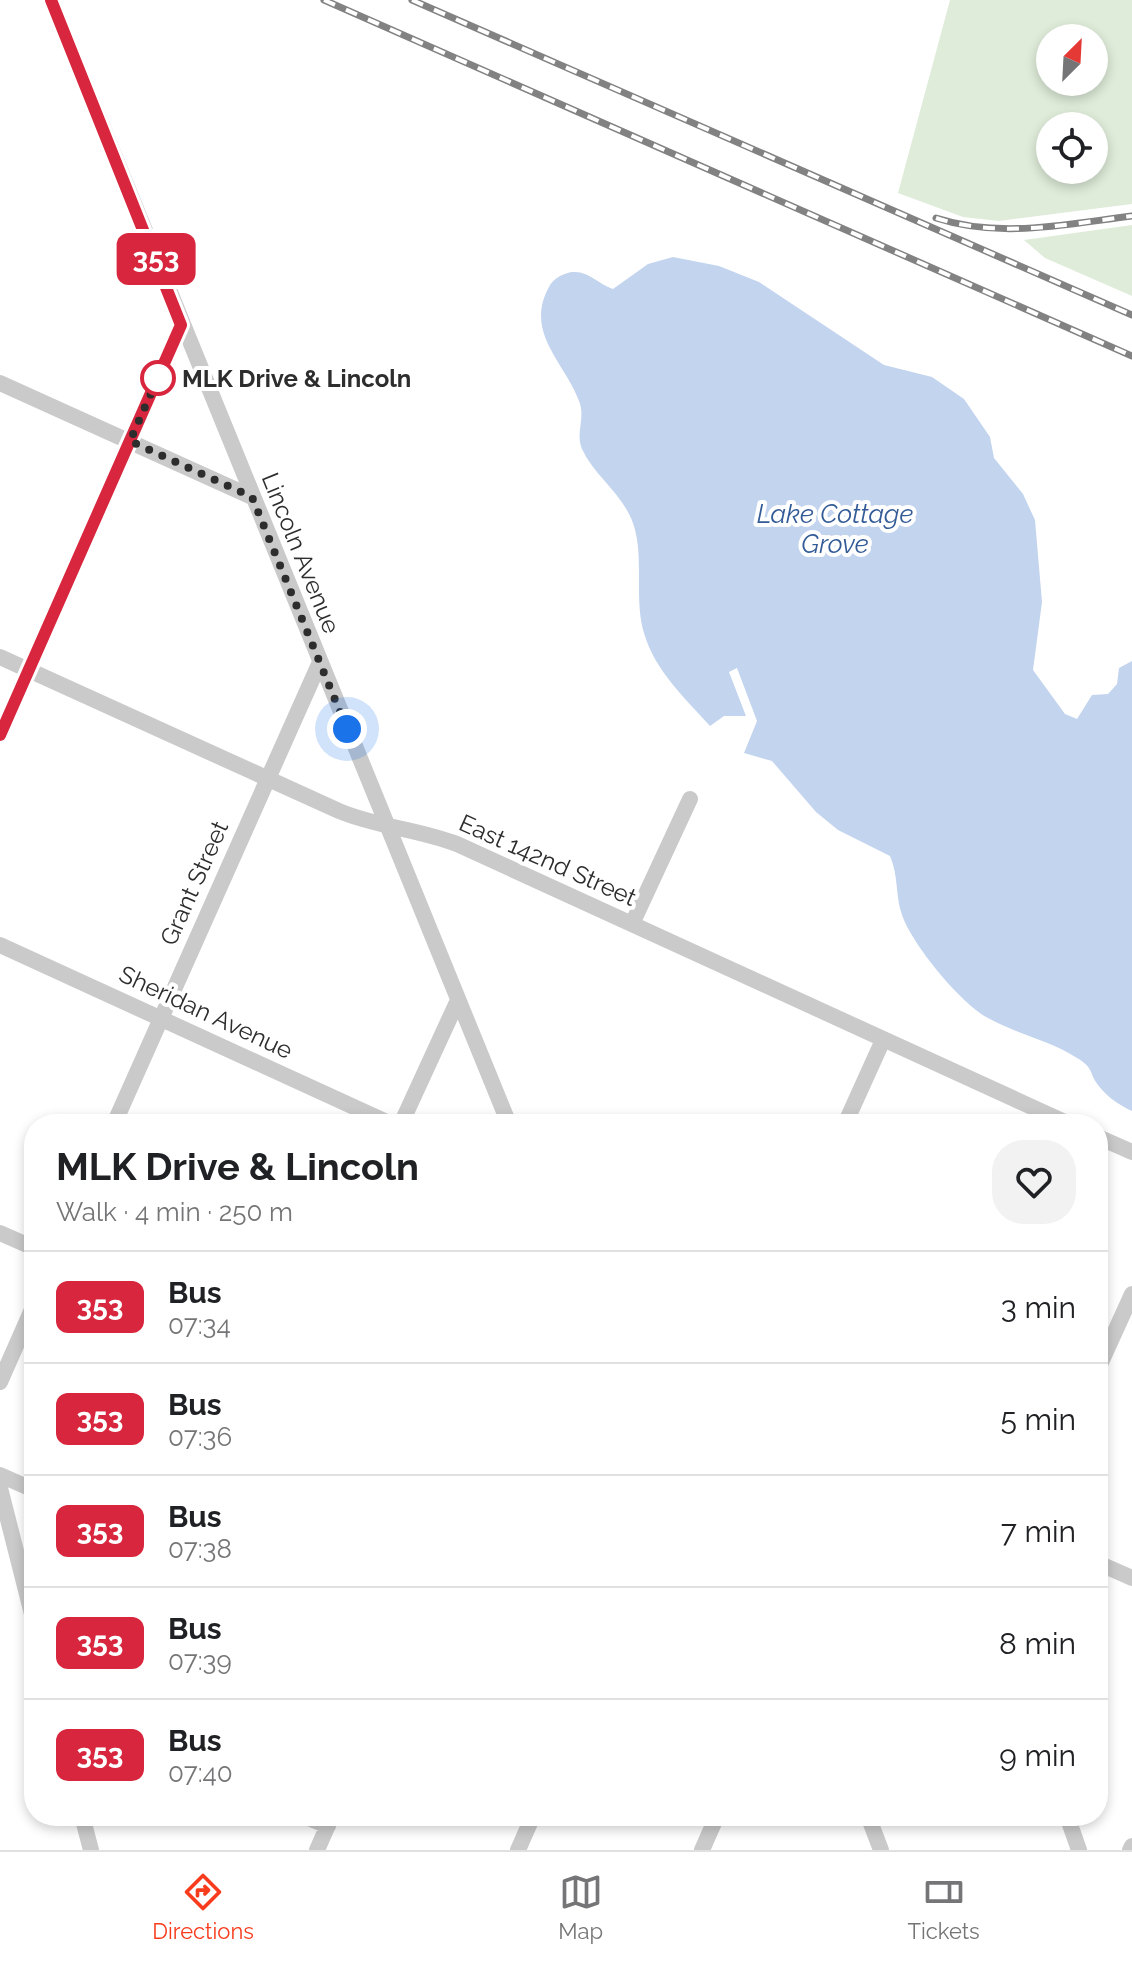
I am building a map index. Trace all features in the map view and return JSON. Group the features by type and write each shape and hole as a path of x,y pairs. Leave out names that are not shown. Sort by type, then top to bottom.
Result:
{"street":[{"name":"Lincoln Avenue","path":"51,0 505,1114"},
{"path":"0,735 181,325"},
{"path":"0,383 252,497"},
{"name":"East 142nd Street","path":"0,657 360,820 428,833 457,844 1047,1114"},
{"name":"Grant Street","path":"118,1114 320,662"},
{"path":"632,924 690,799"},
{"name":"Sheridan Avenue","path":"0,945 369,1114"},
{"path":"406,1114 458,1000"},
{"path":"850,1114 883,1040"},
{"path":"1108,1141 1132,1152"},
{"path":"0,1233 24,1244"},
{"path":"1108,1335 1132,1294"},
{"path":"0,1382 24,1328"},
{"path":"0,1475 24,1486"},
{"path":"0,1488 24,1583"},
{"path":"1108,1567 1132,1578"},
{"path":"85,1826 91,1850"},
{"path":"317,1850 328,1826"},
{"path":"518,1850 529,1826"},
{"path":"702,1850 713,1826"},
{"path":"872,1826 881,1850"},
{"path":"1071,1826 1079,1850"}],"green space":[{"path":"950,0 1132,0 1132,204 999,221 963,217 898,193"},
{"path":"1132,225 1132,296 1045,258 1024,240"}],"water":[{"name":"Lake Cottage Grove","path":"673,257 719,266 759,282 884,365 932,377 964,399 990,437 994,458 1023,494 1035,520 1042,602 1033,670 1065,714 1077,719 1092,695 1108,694 1117,684 1119,668 1132,661 1132,1111 1105,1093 1082,1062 1056,1046 988,1018 951,986 907,927 890,856 838,830 816,812 772,761 744,753 757,721 737,668 729,672 746,716 724,716 710,726 655,660 641,619 638,545 631,518 582,449 581,407 549,346 541,317 550,285 565,274 585,274 613,289 648,264"}],"railway":[{"path":"324,0 1132,356"},
{"path":"412,0 1132,315"},
{"path":"936,218 985,228 1009,229 1132,216"}],"bus line":[{"name":"353","path":"0,735 181,325 167,283 51,0"}],"place":[{"name":"MLK Drive & Lincoln","path":"158,378"}],"route":[{"path":"158,378 160,373 130,441 252,497 347,729"}]}
